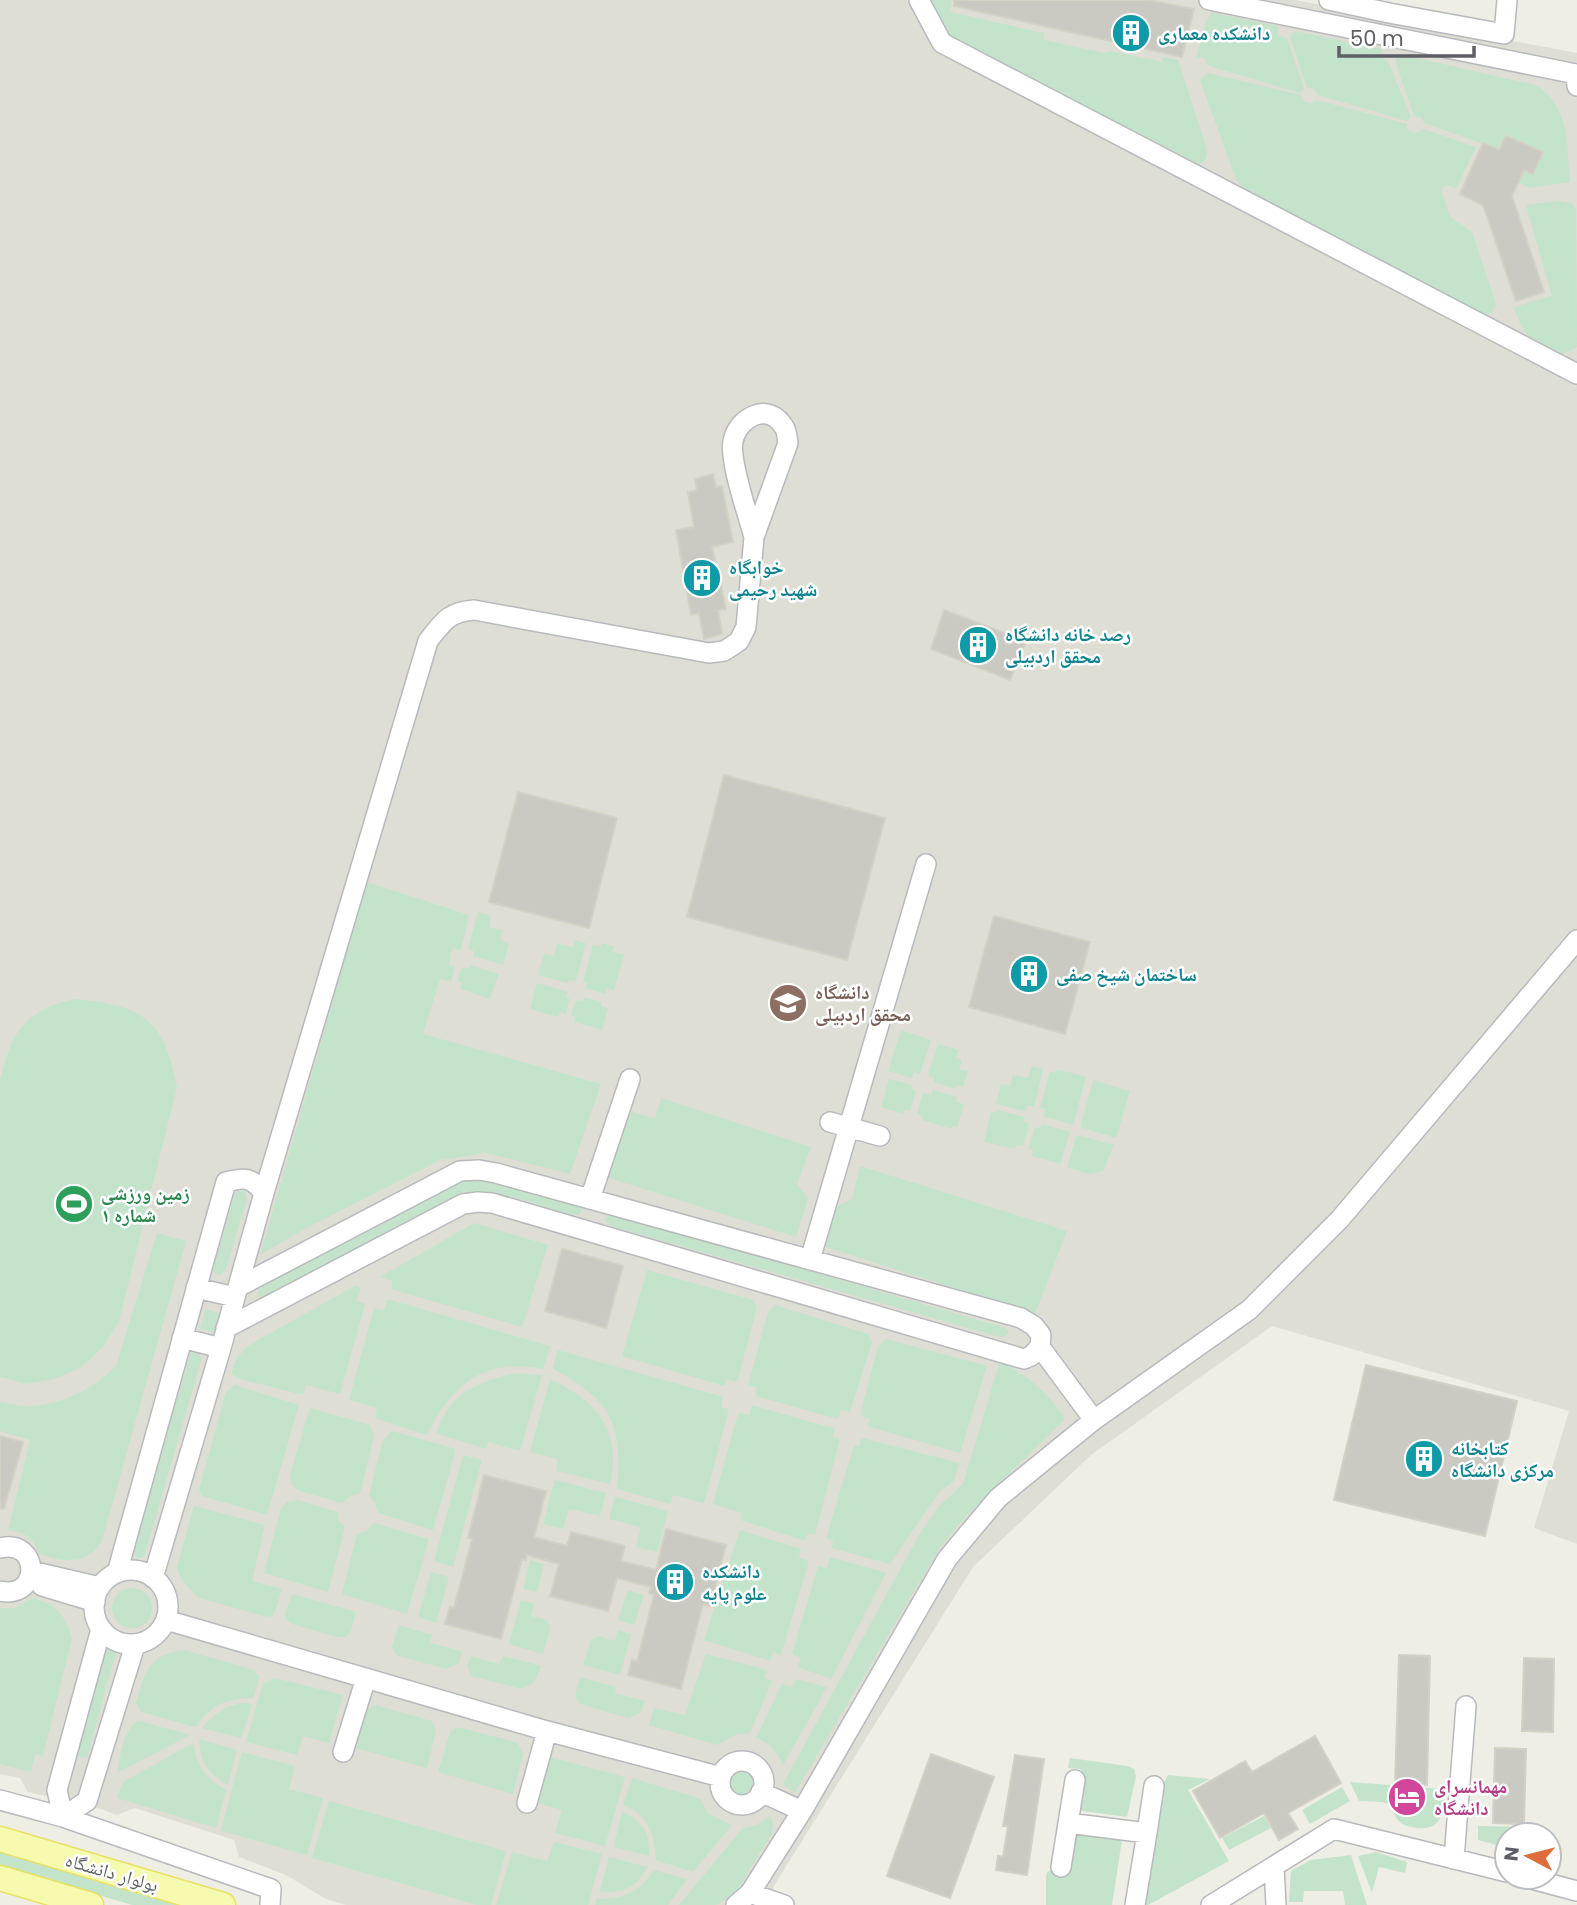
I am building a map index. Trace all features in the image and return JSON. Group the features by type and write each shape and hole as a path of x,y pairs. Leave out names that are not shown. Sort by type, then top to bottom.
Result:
{"main road":[{"name":"بولوار دانشگاه","path":"0,1839 223,1905"},
{"name":"بولوار دانشگاه","path":"0,1878 91,1905"}],"street":[{"path":"919,0 942,43 1577,374"},
{"path":"1209,0 1577,78"},
{"path":"1329,0 1390,7 1504,34 1507,0"},
{"path":"153,1577 428,641 446,618 459,611 474,610 709,653 724,651 739,641 746,627 754,537 788,443 785,427 775,417 764,413 750,416 737,428 732,444 754,537"},
{"path":"810,1259 839,1125 926,864"},
{"path":"784,1905 743,1899 802,1811 947,1559 998,1498 1094,1420 1249,1310 1340,1219 1577,940"},
{"path":"590,1199 630,1079"},
{"path":"839,1125 880,1136"},
{"path":"196,1288 236,1292 460,1171 480,1170 496,1172 1021,1318 1034,1326 1041,1335 1040,1347 1024,1359 492,1203 478,1202 463,1204 226,1328"},
{"path":"117,1573 226,1182 240,1178 256,1182 264,1193"},
{"path":"182,1338 221,1348"},
{"path":"1040,1347 1094,1420"},
{"path":"0,1548 19,1549 29,1560 29,1577 16,1591 0,1591"},
{"path":"129,1570 153,1577 167,1598 168,1611 157,1634 147,1641 135,1644 110,1638 96,1619 98,1595 108,1579 129,1570"},
{"path":"29,1577 98,1595"},
{"path":"166,1620 547,1731 721,1777"},
{"path":"63,1817 57,1790 101,1629"},
{"path":"63,1817 87,1801 135,1644"},
{"path":"343,1752 366,1678"},
{"path":"1454,1858 1466,1706"},
{"path":"527,1803 547,1731"},
{"path":"750,1762 761,1772 764,1786 761,1793 751,1802 738,1804 726,1797 720,1784 721,1777 729,1765 750,1762"},
{"path":"1062,1867 1074,1780"},
{"path":"1135,1905 1154,1786"},
{"path":"761,1793 802,1811"},
{"path":"0,1800 63,1817 271,1889 270,1905"},
{"path":"1068,1823 1147,1833"},
{"path":"1211,1905 1334,1829 1493,1868"},
{"path":"1274,1866 1276,1905"}],"shaded area":[{"name":"دانشگاه محقق اردبیلی","path":"0,0 1295,0 1577,53 1577,1544 1534,1528 1569,1411 1272,1326 1091,1455 973,1567 762,1905 346,1905 326,1899 286,1875 239,1857 234,1840 135,1808 117,1815 28,1792 20,1778 0,1774","holes":["944,610 1026,641 1009,680 931,649"]}],"green space":[{"path":"925,0 952,0 950,12 1044,33 1044,40 1162,62 1163,57 1178,60 1204,140 1207,153 1205,160 1196,167 950,40"},
{"path":"1212,13 1278,26 1278,35 1287,38 1304,88 1301,93 1209,66 1201,57 1196,59 1206,21"},
{"path":"1294,31 1381,49 1411,117 1407,121 1318,95 1313,88 1307,87 1290,37"},
{"path":"1399,54 1535,85 1546,93 1561,115 1567,141 1570,182 1529,188 1518,182 1524,170 1541,153 1506,135 1498,149 1424,123 1421,117 1414,116 1395,61"},
{"path":"1208,73 1301,95 1307,103 1316,100 1407,124 1407,129 1413,133 1423,129 1476,147 1456,189 1447,185 1441,190 1450,217 1472,232 1496,304 1493,311 1483,315 1249,195 1240,186 1233,171 1200,80"},
{"path":"1559,201 1573,204 1576,209 1577,347 1555,354 1546,351 1529,337 1517,318 1514,307 1552,296 1526,205"},
{"path":"367,882 469,915 461,950 452,948 449,965 455,966 451,981 440,979 423,1034 601,1084 570,1174 486,1153 440,1160 260,1255"},
{"path":"478,912 491,916 489,927 502,930 500,940 509,943 503,965 473,956 474,951 468,949"},
{"path":"575,940 586,943 576,981 569,980 568,983 538,975 544,954 554,956 557,944 573,947"},
{"path":"602,943 614,946 612,952 624,955 614,990 607,988 605,994 585,988 587,983 583,982 593,945 600,947"},
{"path":"471,965 499,974 490,999 460,989 462,983 457,981 462,967 469,969"},
{"path":"537,983 568,992 566,998 570,999 566,1014 560,1012 558,1017 530,1009"},
{"path":"584,997 602,1002 601,1006 608,1008 602,1030 574,1022 576,1017 571,1015 576,1000 583,1002"},
{"name":"زمین ورزشی شماره ۱","path":"73,999 116,1005 146,1019 165,1045 177,1087 119,1321 102,1348 80,1368 54,1379 26,1384 0,1377 0,1080 9,1050 24,1024 45,1009"},
{"path":"901,1030 931,1040 920,1074 914,1072 912,1078 888,1071"},
{"path":"938,1044 959,1050 956,1058 962,1060 959,1069 968,1071 963,1087 957,1085 956,1089 933,1082 935,1078 928,1076"},
{"path":"1031,1066 1043,1069 1034,1107 1027,1105 1026,1111 996,1104 1001,1084 1010,1086 1013,1075 1028,1078"},
{"path":"1057,1069 1086,1077 1073,1125 1043,1116 1045,1109 1040,1108 1050,1072 1056,1073"},
{"path":"889,1079 912,1085 911,1089 916,1091 910,1111 904,1109 903,1114 881,1107"},
{"path":"1093,1080 1130,1091 1116,1138 1080,1127"},
{"path":"933,1090 957,1097 956,1102 964,1104 957,1127 953,1126 952,1129 922,1120 922,1116 917,1114 923,1093 931,1095"},
{"path":"661,1098 811,1147 797,1184 808,1198 796,1237 606,1177 627,1110 655,1119"},
{"path":"997,1110 1025,1117 1024,1122 1029,1124 1023,1147 1016,1145 1015,1149 984,1142 991,1112 996,1113"},
{"path":"1042,1124 1070,1132 1060,1164 1032,1156 1033,1150 1028,1149 1035,1127 1040,1128"},
{"path":"1077,1135 1114,1145 1103,1171 1088,1174 1067,1167"},
{"path":"860,1166 1067,1231 1035,1314 823,1246 834,1208 852,1199"},
{"path":"490,1178 579,1204 582,1210 578,1215 571,1215 505,1195 463,1192 265,1298 258,1296 258,1288 445,1186"},
{"path":"236,1191 243,1191 247,1199 226,1269 218,1275 213,1271"},
{"path":"609,1214 1006,1328 1009,1333 1003,1337 996,1336 611,1226 605,1220"},
{"path":"474,1223 548,1245 522,1327 391,1289 393,1281 380,1277"},
{"path":"157,1233 186,1241 102,1541 92,1553 78,1559 58,1559 39,1554 28,1537 8,1530 30,1440 0,1431 0,1402 35,1406 61,1400 85,1390 116,1366"},
{"path":"647,1270 753,1300 757,1308 737,1382 727,1379 724,1386 622,1356"},
{"path":"356,1285 361,1288 357,1301 365,1304 340,1394 306,1385 303,1395 240,1379 232,1374 237,1358 248,1346"},
{"path":"387,1299 550,1346 543,1369 504,1367 472,1378 447,1401 427,1435 375,1418 377,1408 349,1400 374,1308 384,1310"},
{"path":"775,1305 868,1334 872,1342 850,1412 841,1410 838,1419 756,1396 757,1388 748,1385 768,1312"},
{"path":"206,1309 224,1315 218,1334 200,1328"},
{"path":"886,1339 987,1366 960,1453 867,1426 870,1419 860,1415 878,1346"},
{"path":"557,1350 723,1397 721,1407 729,1409 704,1503 673,1495 670,1504 617,1489 618,1448 609,1417 589,1392 553,1369"},
{"path":"197,1351 202,1358 144,1557 137,1559 132,1550 191,1353"},
{"path":"1000,1361 1037,1386 1052,1400 1065,1419 966,1516 940,1547 795,1793 783,1784 919,1535 939,1506 963,1484"},
{"path":"517,1373 542,1375 520,1451 488,1442 486,1449 436,1433 447,1411 462,1394 489,1381"},
{"path":"550,1379 581,1397 602,1420 609,1433 612,1448 610,1484 556,1471 558,1459 530,1452"},
{"path":"235,1385 299,1405 267,1515 202,1496 199,1490 226,1392"},
{"path":"752,1405 835,1429 833,1437 840,1439 815,1535 808,1533 805,1541 740,1520 742,1513 713,1504 738,1413 749,1415"},
{"path":"310,1408 370,1425 374,1436 360,1494 351,1496 342,1503 299,1491 291,1484 290,1474"},
{"path":"392,1431 456,1449 433,1530 378,1513 369,1495 383,1440"},
{"path":"862,1438 959,1463 954,1481 939,1492 890,1564 832,1548 833,1540 826,1538 854,1445 859,1446"},
{"path":"463,1455 482,1460 453,1567 434,1561"},
{"path":"555,1480 606,1493 600,1516 569,1509 563,1529 543,1524"},
{"path":"615,1497 668,1511 657,1552 636,1547 641,1527 609,1519"},
{"path":"298,1500 338,1512 339,1521 345,1527 328,1592 264,1573 281,1508 287,1502"},
{"path":"194,1506 265,1525 252,1581 282,1589 272,1616 266,1617 197,1597 181,1579 177,1567"},
{"path":"374,1523 429,1539 407,1614 342,1594 357,1534 366,1531"},
{"path":"740,1530 801,1549 799,1558 809,1561 781,1655 773,1652 770,1661 704,1640"},
{"path":"830,1557 886,1573 831,1679 798,1667 801,1658 792,1654 818,1566 827,1568"},
{"path":"530,1560 544,1564 537,1592 523,1589"},
{"path":"431,1572 449,1577 436,1623 418,1617"},
{"path":"132,1588 140,1589 146,1594 151,1600 151,1616 146,1622 140,1627 132,1628 124,1627 118,1622 113,1616 112,1608 113,1600 118,1594 124,1589"},
{"path":"628,1590 644,1595 634,1625 618,1620"},
{"path":"292,1594 356,1612 351,1631 346,1637 337,1637 292,1624 285,1614"},
{"path":"32,1598 54,1607 59,1612 72,1639 43,1756 35,1754 31,1772 0,1764 0,1608 15,1608"},
{"path":"521,1600 534,1604 531,1616 547,1620 550,1629 543,1654 509,1644"},
{"path":"399,1625 432,1635 430,1643 462,1651 459,1663 446,1669 396,1655 392,1647"},
{"path":"618,1630 631,1634 620,1675 583,1665 591,1640 599,1636 615,1641"},
{"path":"106,1649 116,1652 87,1758 77,1756"},
{"path":"184,1650 254,1670 259,1677 254,1698 220,1704 195,1727 141,1712 136,1703 150,1667 163,1656"},
{"path":"706,1654 768,1670 764,1678 772,1681 750,1733 737,1734 717,1745 649,1725 654,1708 685,1715"},
{"path":"471,1656 499,1664 503,1656 541,1666 535,1682 521,1689 472,1676 467,1666"},
{"path":"580,1677 616,1687 615,1693 645,1701 640,1713 628,1718 580,1704 575,1696"},
{"path":"275,1678 343,1695 329,1743 303,1736 297,1755 246,1742 263,1684"},
{"path":"796,1679 827,1687 783,1765 773,1748 756,1738 782,1684 793,1687"},
{"path":"244,1703 252,1704 241,1738 202,1728 220,1711"},
{"path":"375,1705 432,1721 436,1731 427,1768 352,1747 363,1712"},
{"path":"139,1721 190,1735 117,1773 126,1736"},
{"path":"458,1727 518,1743 523,1754 513,1794 438,1772 450,1732"},
{"path":"199,1739 237,1750 228,1785 206,1766"},
{"path":"193,1743 203,1771 226,1790 216,1828 117,1798 123,1782"},
{"path":"242,1752 295,1766 289,1789 323,1798 307,1855 221,1831"},
{"path":"549,1757 625,1777 605,1846 555,1833 562,1810 535,1802"},
{"path":"1070,1758 1134,1769 1136,1776 1127,1817 1082,1811 1078,1808 1081,1769 1068,1768"},
{"path":"742,1770 751,1774 755,1783 751,1792 742,1796 733,1792 729,1783 733,1774"},
{"path":"1168,1775 1210,1779 1188,1790 1229,1861 1148,1905 1142,1905 1163,1784"},
{"path":"632,1778 701,1799 707,1813 732,1825 693,1872 656,1860 649,1826 639,1814 623,1805"},
{"path":"1350,1782 1442,1789 1441,1817 1433,1826 1426,1828 1406,1826 1397,1819 1389,1804 1359,1801"},
{"path":"1342,1787 1350,1801 1310,1824 1302,1810"},
{"path":"329,1801 506,1851 491,1905 477,1905 312,1858"},
{"path":"622,1811 635,1819 647,1834 649,1856 614,1847"},
{"path":"770,1816 772,1833 736,1892 716,1905 679,1905 742,1829 756,1825"},
{"path":"1264,1816 1271,1828 1229,1850 1222,1838"},
{"path":"1478,1826 1493,1826 1493,1844 1478,1840"},
{"path":"1075,1831 1122,1840 1112,1905 1046,1905 1047,1872 1052,1870"},
{"path":"554,1842 602,1854 588,1905 496,1905 512,1852 547,1861"},
{"path":"0,1852 182,1905 132,1905 0,1866"},
{"path":"1376,1852 1407,1862 1405,1873 1379,1867 1372,1893 1358,1856"},
{"path":"1351,1855 1367,1905 1345,1905 1343,1891 1304,1891 1303,1902 1289,1902 1291,1871 1311,1860"},
{"path":"609,1857 648,1867 639,1880 628,1888 600,1892"},
{"path":"654,1870 687,1879 668,1905 595,1905 596,1899 614,1898 637,1889"}],"building":[{"name":"دانشکده معماری","path":"954,0 1149,0 1194,9 1182,57 954,6"},
{"path":"1506,136 1543,152 1533,174 1524,170 1512,196 1544,292 1516,301 1483,205 1460,194 1483,143 1499,150"},
{"name":"خوابگاه شهید رحیمی","path":"713,474 716,487 722,486 733,542 712,547 726,609 718,610 722,634 704,639 699,613 691,615 676,530 694,527 688,492 697,490 695,479"},
{"name":"رصد خانه دانشگاه محقق اردبیلی","path":"944,610 1026,641 1010,680 931,649"},
{"path":"724,775 885,818 847,960 687,917"},
{"path":"518,792 617,818 589,928 489,902"},
{"name":"ساختمان شیخ صفی","path":"994,916 1090,942 1065,1034 969,1007"},
{"path":"562,1249 623,1266 606,1328 545,1311"},
{"name":"کتابخانه مرکزی دانشگاه","path":"1366,1365 1517,1401 1485,1536 1334,1500"},
{"path":"0,1436 23,1442 4,1509 0,1508"},
{"name":"دانشکده علوم پایه","path":"484,1475 546,1491 534,1537 567,1546 571,1532 625,1546 621,1561 656,1570 666,1529 726,1545 710,1606 703,1604 681,1689 628,1675 632,1660 637,1661 654,1595 649,1593 651,1587 617,1578 608,1611 550,1596 559,1564 527,1555 526,1560 522,1559 501,1639 445,1624 450,1607 454,1608 472,1539 468,1538"},
{"path":"1399,1655 1430,1656 1427,1785 1395,1784"},
{"path":"1524,1658 1554,1659 1553,1732 1522,1731"},
{"path":"1315,1736 1341,1783 1288,1813 1298,1829 1279,1840 1264,1813 1220,1838 1193,1791 1245,1761 1252,1772"},
{"path":"1495,1748 1526,1749 1524,1821 1493,1821"},
{"path":"931,1754 994,1777 950,1898 887,1876"},
{"path":"1015,1755 1044,1759 1027,1875 996,1870 998,1856 1003,1857 1008,1826 1003,1826"}],"place":[{"name":"دانشکده معماری","path":"1131,33"},
{"name":"خوابگاه شهید رحیمی","path":"702,578"},
{"name":"رصد خانه دانشگاه محقق اردبیلی","path":"978,645"},
{"name":"ساختمان شیخ صفی","path":"1029,974"},
{"name":"دانشگاه محقق اردبیلی","path":"788,1003"},
{"name":"زمین ورزشی شماره ۱","path":"74,1204"},
{"name":"کتابخانه مرکزی دانشگاه","path":"1424,1459"},
{"name":"دانشکده علوم پایه","path":"675,1582"},
{"name":"مهمانسرای دانشگاه","path":"1407,1797"}]}
